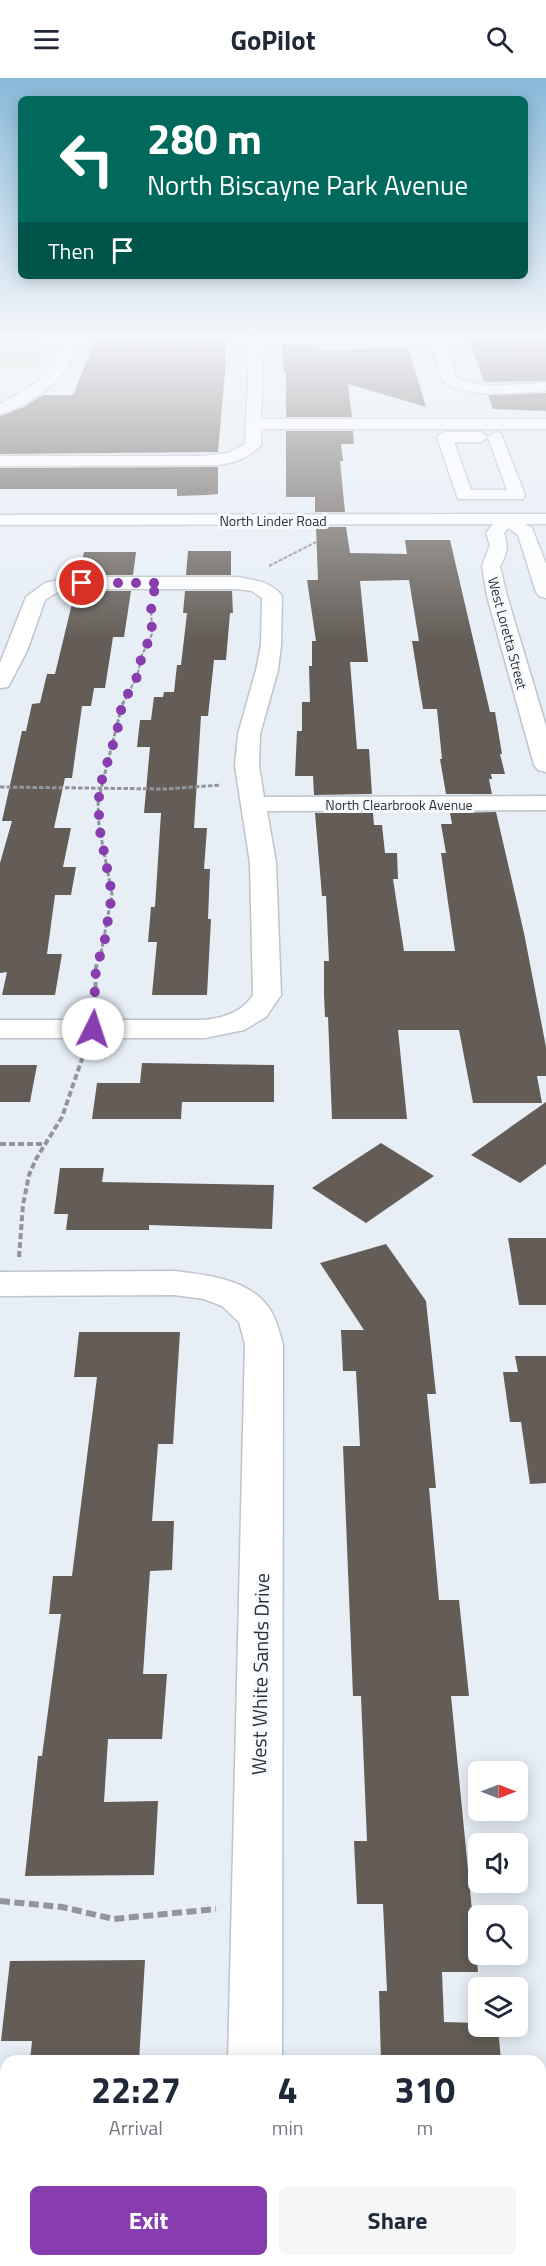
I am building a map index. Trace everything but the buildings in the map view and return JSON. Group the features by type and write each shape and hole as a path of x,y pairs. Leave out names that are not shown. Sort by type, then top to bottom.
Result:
{"street":[{"path":"0,461 196,461 233,457 249,450 253,445 253,436"},
{"path":"488,437 517,495 464,495 445,437 488,437 546,437"},
{"path":"500,495 506,519 526,532 546,592"},
{"name":"West Loretta Street","path":"506,519 495,533 499,545 498,555 491,567 497,596 546,765"},
{"name":"North Linder Road","path":"0,520 546,519"},
{"path":"0,682 23,638 36,597 44,590 63,584 237,583 261,588 272,596 271,645 267,670 249,734 247,766 264,863 267,994 260,1008 248,1018 227,1026 205,1029 0,1029"},
{"name":"North Clearbrook Avenue","path":"251,794 546,804"},
{"name":"West White Sands Drive","path":"7,1284 174,1283 209,1287 235,1297 256,1317 264,1344 255,2055"}],"path":[{"path":"237,583 249,574 307,548 320,538"},
{"path":"7,1284 29,1172 53,1134 75,1084 93,1029 96,967 104,945 112,894 99,826 99,789 117,732 122,705 137,677 142,655 152,634 151,600 155,589 161,583"},
{"path":"0,787 251,794"},
{"path":"0,1144 45,1144"},
{"path":"0,1901 62,1907 114,1919 212,1909 257,1909"}],"route":[{"path":"82,583 161,583 155,589 151,600 152,634 142,655 137,677 124,698 117,732 99,789 99,826 112,894 104,945 96,967 93,1029"}]}
